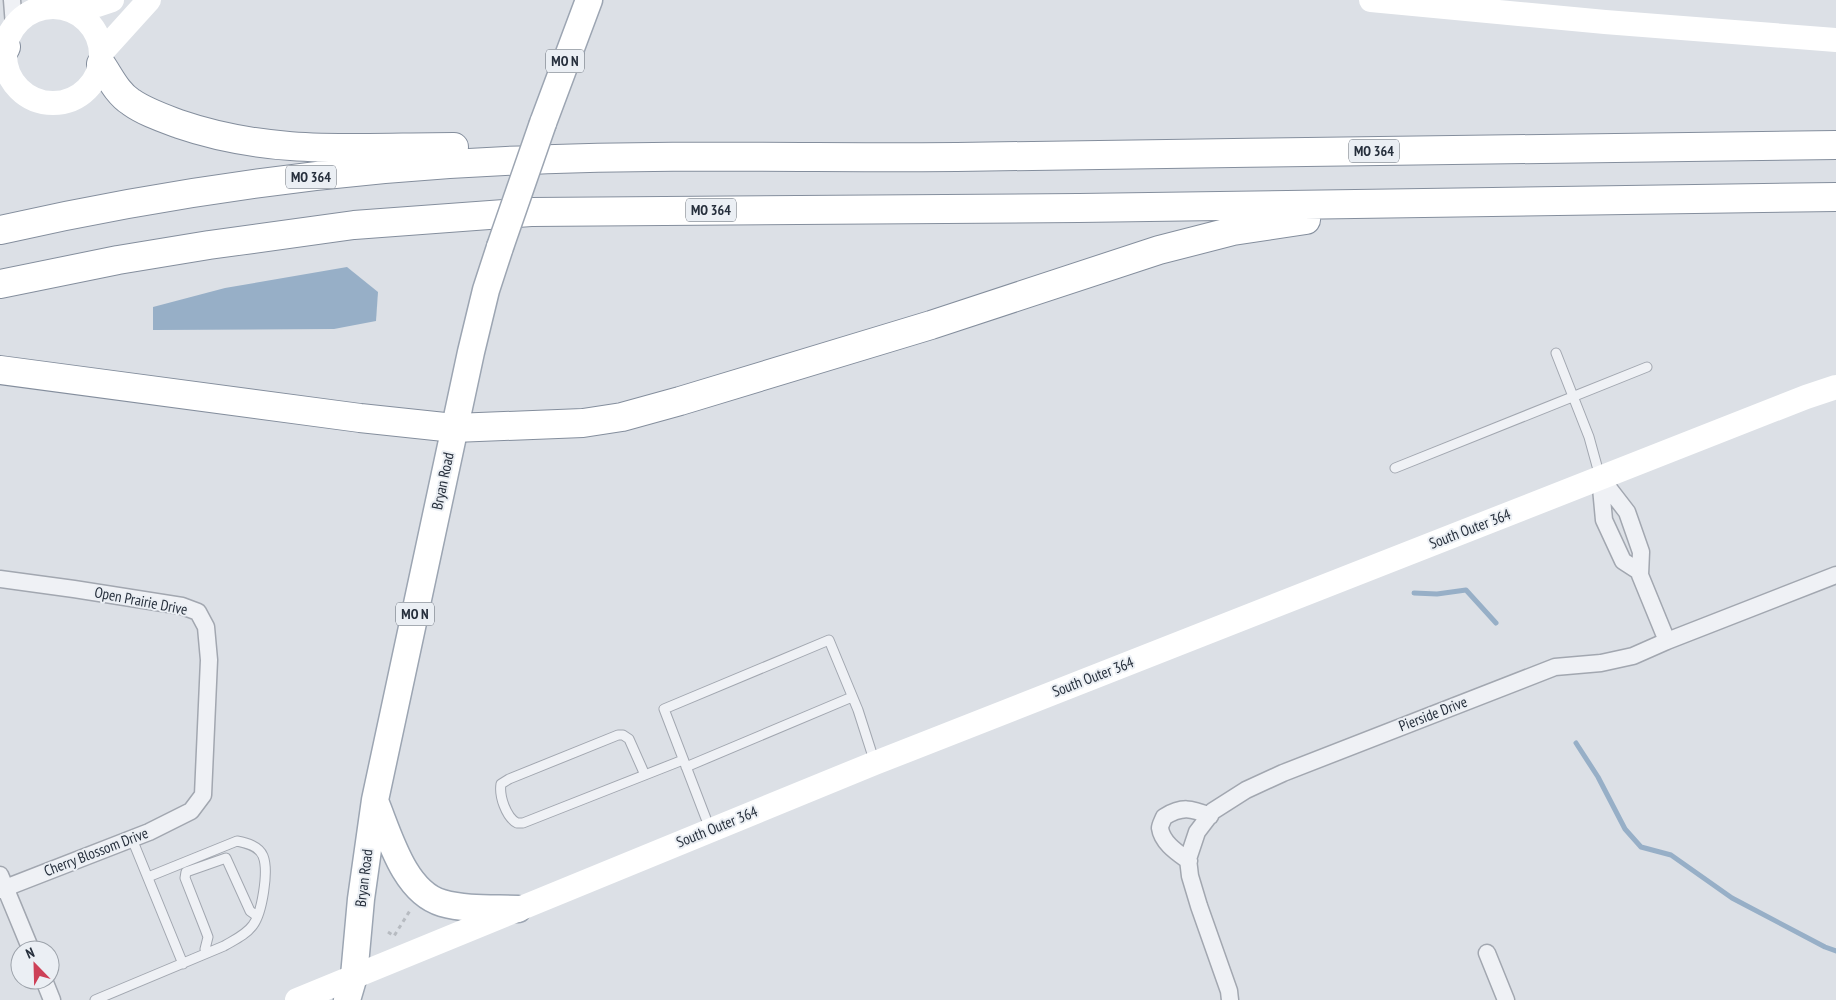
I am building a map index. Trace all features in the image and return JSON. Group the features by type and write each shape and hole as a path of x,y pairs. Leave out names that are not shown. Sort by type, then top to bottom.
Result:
{"highway":[{"path":"101,58 120,93 149,113 232,138 302,148 498,147 626,158"},
{"name":"MO 364","path":"0,230 126,205 305,178 452,164 532,160 1836,145"},
{"name":"MO 364","path":"0,284 209,244 354,225 522,212 1108,207 1836,197"},
{"path":"0,370 360,418 454,428 583,423 622,417 680,401 1195,240 1270,224 1427,202"}],"main road":[{"name":"Bryan Road","path":"355,992 361,900 375,800 479,318 500,247 543,123 589,0"},
{"path":"375,800 398,858 413,883 426,896 442,903 464,907 518,908"}],"street":[{"path":"12,0 5,61 14,82 24,93 44,102 67,101 80,94 91,84 101,58 149,0"},
{"path":"7,44 32,12 53,5 97,5 112,0"},
{"path":"1371,0 1606,22 1836,40"},
{"path":"53,5 80,14 90,24 97,35 101,58"},
{"name":"South Outer 364","path":"297,1000 355,992 518,908 710,829 1600,477 1836,387"},
{"path":"1600,477 1627,512 1641,552 1640,572 1667,641"},
{"path":"1600,477 1604,520 1623,561 1640,572"},
{"name":"Pierside Drive","path":"1230,1000 1229,991 1199,906 1190,876 1188,861 1197,832 1214,810 1246,790 1283,773 1555,667 1633,656 1836,576"},
{"name":"Open Prairie Drive","path":"0,579 182,606 198,612 206,627 209,660 203,794 191,811"},
{"path":"1188,861 1173,850 1165,840 1160,828 1164,817 1175,810 1187,809 1196,810 1210,816"},
{"name":"Cherry Blossom Drive","path":"2,884 132,839 191,811"},
{"path":"2,884 27,940"},
{"path":"1487,953 1506,1000"}],"lane":[{"path":"1556,353 1589,437 1600,477"},
{"path":"1395,468 1647,367"},
{"path":"710,829 664,709 829,640 852,697 875,763"},
{"path":"645,775 627,736 618,735 510,779 501,784 500,793 510,817 517,823 523,823 645,775 685,763 852,697"},
{"path":"132,839 183,964"},
{"path":"95,1000 183,964 244,935 254,925 266,874 263,855 249,843 237,841 148,877"},
{"path":"208,953 205,948 208,938 185,878 186,872 226,858 250,911 257,916"}],"path":[{"path":"388,932 394,936 415,903"}],"water":[{"path":"347,267 378,292 376,321 334,329 153,330 153,307 225,288"}],"waterway":[{"path":"1414,593 1437,594 1466,590 1496,623"},
{"path":"1576,743 1598,777 1625,829 1641,847 1671,855 1732,898 1836,951"}]}
